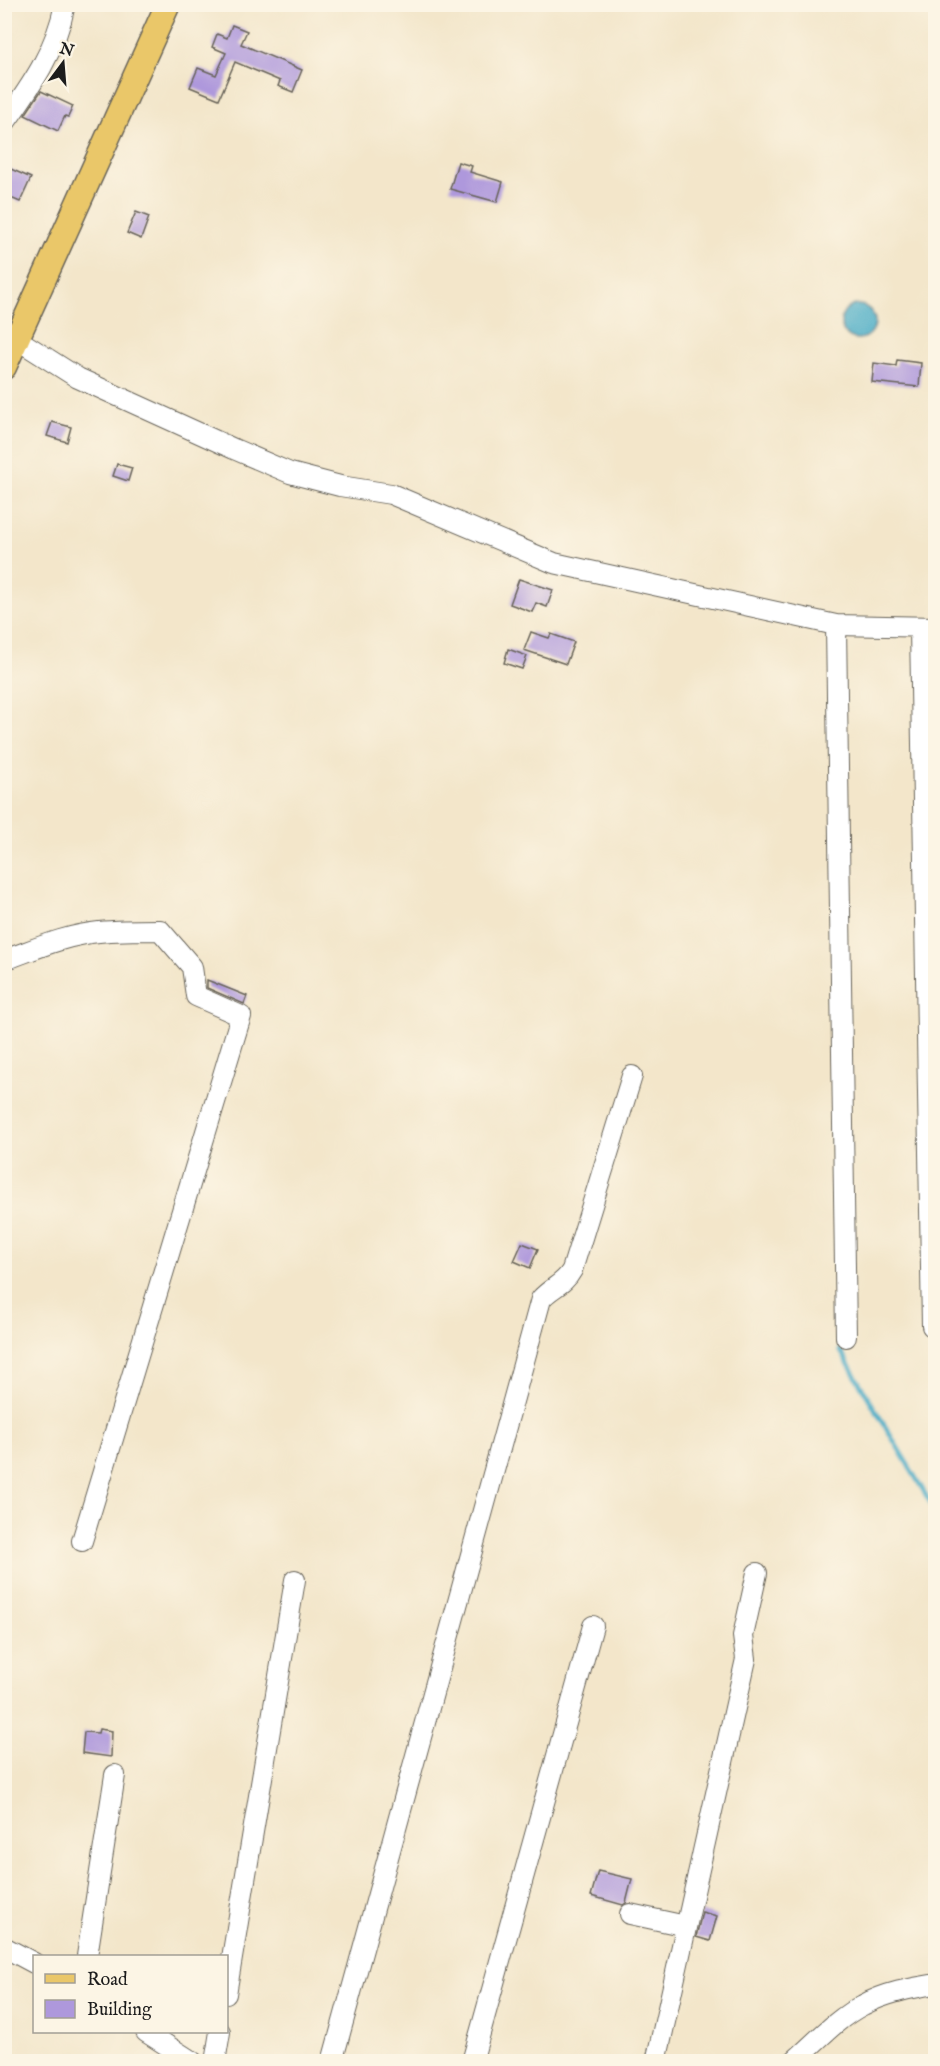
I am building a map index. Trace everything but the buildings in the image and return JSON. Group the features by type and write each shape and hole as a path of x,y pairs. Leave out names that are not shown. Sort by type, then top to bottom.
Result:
{"main road":[{"path":"4,367 11,335 168,4"}],"street":[{"path":"4,124 36,79 61,28 65,4"},
{"path":"11,335 78,378 290,473 340,486 391,494 554,562 836,626 928,628 932,1326"},
{"path":"836,626 846,1337"},
{"path":"4,960 54,941 82,934 160,930 192,967 196,996 241,1016 82,1541"},
{"path":"332,2061 541,1299 548,1291 567,1279 572,1270 632,1076"},
{"path":"656,2061 746,1659 743,1636 757,1573"},
{"path":"228,1982 295,1580"},
{"path":"472,2061 593,1626"},
{"path":"87,1955 115,1775"},
{"path":"630,1914 686,1926"},
{"path":"4,1947 33,1962"},
{"path":"793,2061 863,2005 908,1988 936,1984"},
{"path":"908,1988 936,1996"},
{"path":"149,2033 193,2061"},
{"path":"215,2061 220,2033"}],"water":[{"path":"858,305 870,310 875,322 870,334 858,339 846,334 841,322 846,310"}],"waterway":[{"path":"840,1350 936,1512"}]}
